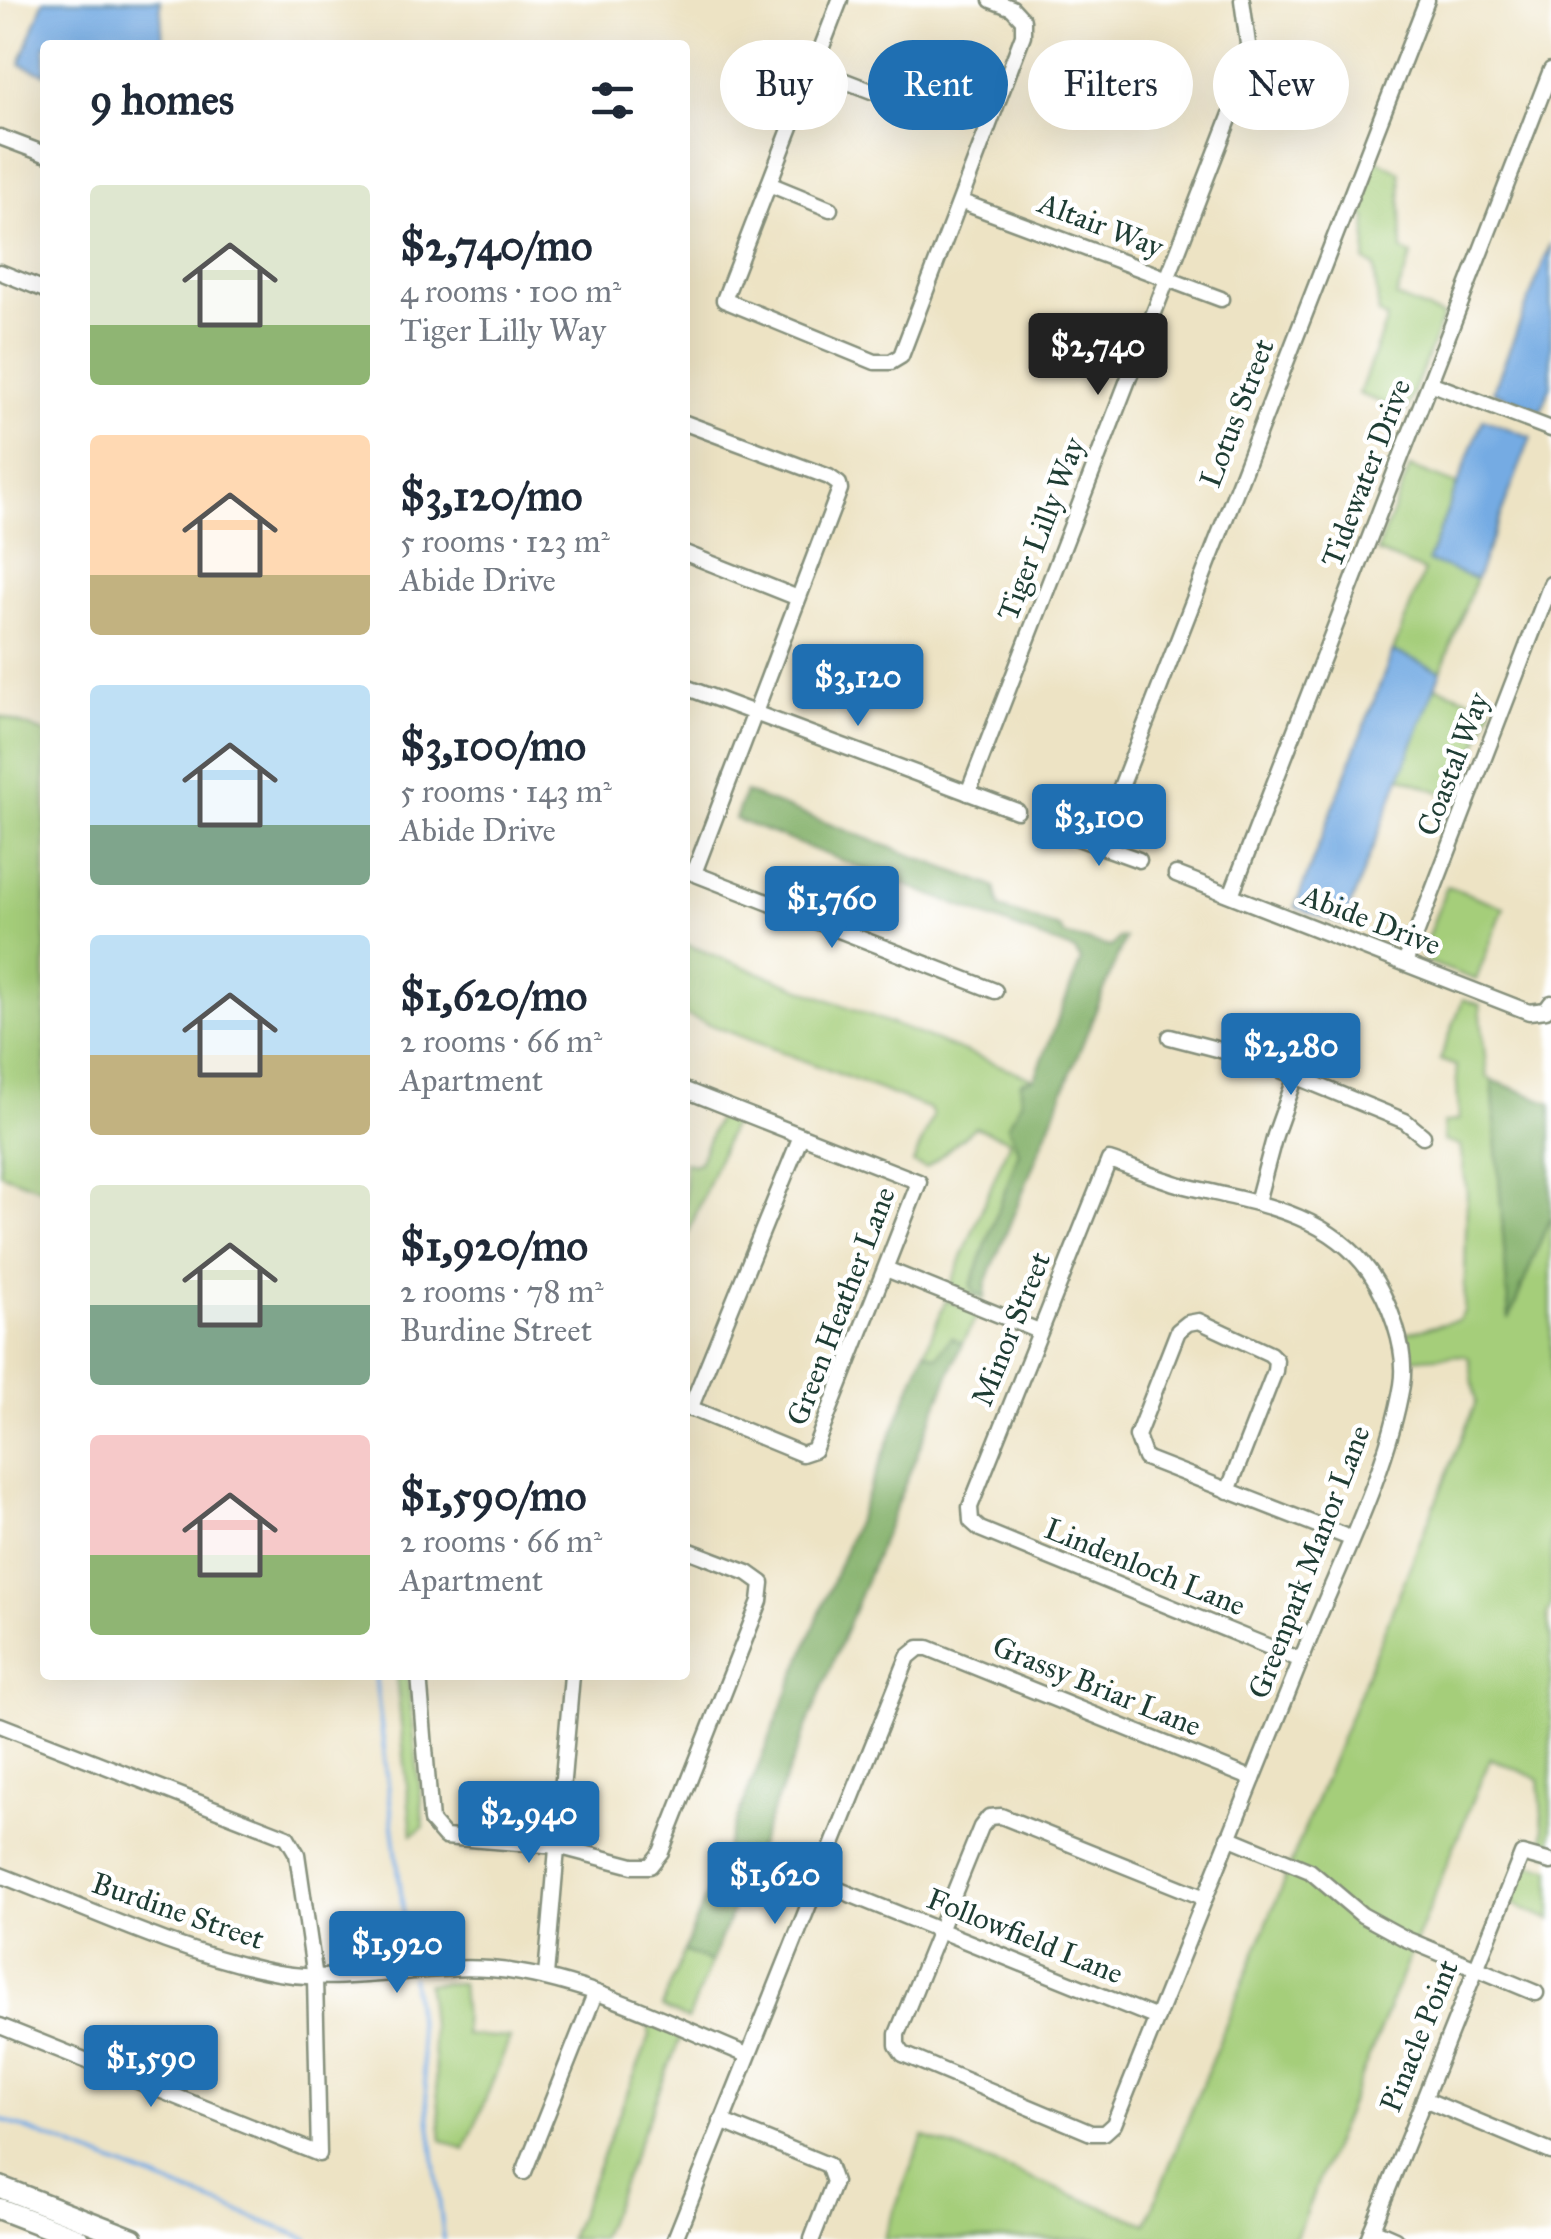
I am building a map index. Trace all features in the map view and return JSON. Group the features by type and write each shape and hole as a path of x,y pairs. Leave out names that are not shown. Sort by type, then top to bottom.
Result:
{"highway":[{"path":"0,2187 133,2239"},
{"path":"0,2209 78,2239"}],"street":[{"path":"825,40 840,0"},
{"path":"790,130 724,300 875,362 890,362 901,356 1023,36 1023,20 1012,8 991,0"},
{"name":"Tiger Lilly Way","path":"968,792 1244,76 1248,30 1242,0"},
{"name":"Lotus Street","path":"1098,846 1427,0"},
{"name":"Tidewater Drive","path":"1230,895 1551,70"},
{"path":"0,137 40,152"},
{"path":"769,184 830,209"},
{"name":"Altair Way","path":"962,202 1221,299"},
{"path":"0,272 40,288"},
{"path":"1430,383 1551,429"},
{"path":"690,425 829,477 840,489 690,872 995,991"},
{"path":"690,556 798,598"},
{"name":"Coastal Way","path":"1406,964 1551,584"},
{"path":"690,689 1017,811"},
{"path":"1075,837 1138,860"},
{"name":"Abide Drive","path":"1176,874 1529,1012 1548,1007"},
{"path":"1170,1037 1210,1045 1296,1076 1405,1121 1423,1136"},
{"path":"1257,1202 1296,1076"},
{"path":"690,1092 801,1136 690,1403"},
{"name":"Green Heather Lane","path":"690,1409 802,1454 814,1450 920,1182 801,1136"},
{"name":"Greenpark Manor Lane","path":"939,1930 897,2034 902,2054 1092,2133 1104,2133 1114,2124 1387,1447 1403,1381 1395,1320 1368,1271 1338,1238 1290,1213 1177,1184 1110,1160"},
{"name":"Minor Street","path":"971,1521 970,1507 1110,1160"},
{"path":"886,1269 1038,1331"},
{"path":"1228,1490 1276,1360 1199,1320 1178,1330 1137,1436 1146,1458 1350,1538"},
{"name":"Lindenloch Lane","path":"971,1521 980,1529 1301,1660"},
{"path":"419,1680 430,1822 445,1837 556,1846 633,1866 650,1866 661,1852 760,1601 762,1584 748,1573 690,1551"},
{"name":"Grassy Briar Lane","path":"817,1881 908,1657 919,1648 928,1648 1253,1779"},
{"path":"546,1976 572,1680"},
{"path":"0,1725 287,1837 297,1854 315,1978 319,2154 0,2026"},
{"path":"939,1930 981,1827 990,1817 1001,1816 1205,1898"},
{"path":"1228,1837 1310,1872 1362,1915 1475,1969 1536,1993"},
{"name":"Pinacle Point","path":"1370,2234 1522,1854 1551,1862"},
{"name":"Burdine Street","path":"0,1875 199,1952 263,1970 315,1978 484,1969 546,1976 747,2055"},
{"path":"675,2239 817,1881"},
{"name":"Followfield Lane","path":"817,1881 1156,2018"},
{"path":"524,2172 595,1994"},
{"path":"1424,2098 1551,2152"},
{"path":"721,2120 828,2165 834,2182 812,2239"},
{"path":"1370,2234 1394,2239"}],"green space":[{"path":"1375,159 1400,172 1402,250 1412,255 1396,297 1443,316 1406,412 1359,394 1387,319 1379,314 1374,266 1365,261 1367,218 1357,206"},
{"path":"1410,467 1457,485 1428,560 1476,579 1441,671 1393,651 1424,571 1377,552"},
{"path":"1435,686 1492,707 1456,798 1400,777"},
{"path":"0,716 40,731 40,1188 0,1173"},
{"path":"745,792 995,887 1000,908 1060,928 1064,935 1111,947 1119,938 1125,938 986,1283 985,1295 975,1293 971,1286 1019,1152 1008,1126 1021,1101 1021,1082 1035,1078 1081,961 1075,951 735,819"},
{"path":"1447,886 1504,907 1476,980 1425,961 1421,954"},
{"path":"690,946 1035,1079 1021,1083 1021,1101 1008,1125 1019,1152 971,1286 975,1293 985,1295 984,1300 950,1287 1010,1140 975,1127 926,1168 913,1163 933,1116 930,1109 690,1017"},
{"path":"1463,999 1480,1005 1487,1077 1492,1080 1510,1316 1551,1215 1551,1605 1547,1616 1551,1637 1551,1854 1545,1852 1539,1779 1490,1758 1295,2239 883,2239 923,2136 1146,2224 1476,1402 1469,1358 1463,1355 1410,1359 1406,1333 1459,1320 1464,1312 1467,1193 1460,1145 1444,1141 1443,1123 1459,1120 1456,1066 1440,1060"},
{"path":"1492,1080 1551,1103 1551,1215 1509,1319"},
{"path":"720,1111 735,1117 690,1229 690,1164 699,1163"},
{"path":"946,1300 979,1313 962,1343 951,1338 937,1357 925,1351"},
{"path":"951,1337 962,1343 711,1963 684,1951 925,1351 937,1357"},
{"path":"396,1680 409,1680 424,1827 412,1835"},
{"path":"1531,1865 1551,1868 1551,1920 1508,1902 1519,1873"},
{"path":"684,1951 711,1963 688,2020 662,2007"},
{"path":"461,1983 465,2035 510,2038 465,2150 442,2140 427,1984"},
{"path":"648,2023 681,2036 600,2239 569,2239 650,2036"}],"water":[{"path":"44,0 160,0 163,40 40,40 40,72 20,64"},
{"path":"1551,243 1551,385 1541,411 1493,391"},
{"path":"1483,419 1531,437 1476,579 1428,561"},
{"path":"1393,651 1441,671 1343,925 1295,907"}],"waterway":[{"path":"376,1680 410,1968"},
{"path":"412,1977 444,2239"},
{"path":"0,2119 308,2239"}]}
